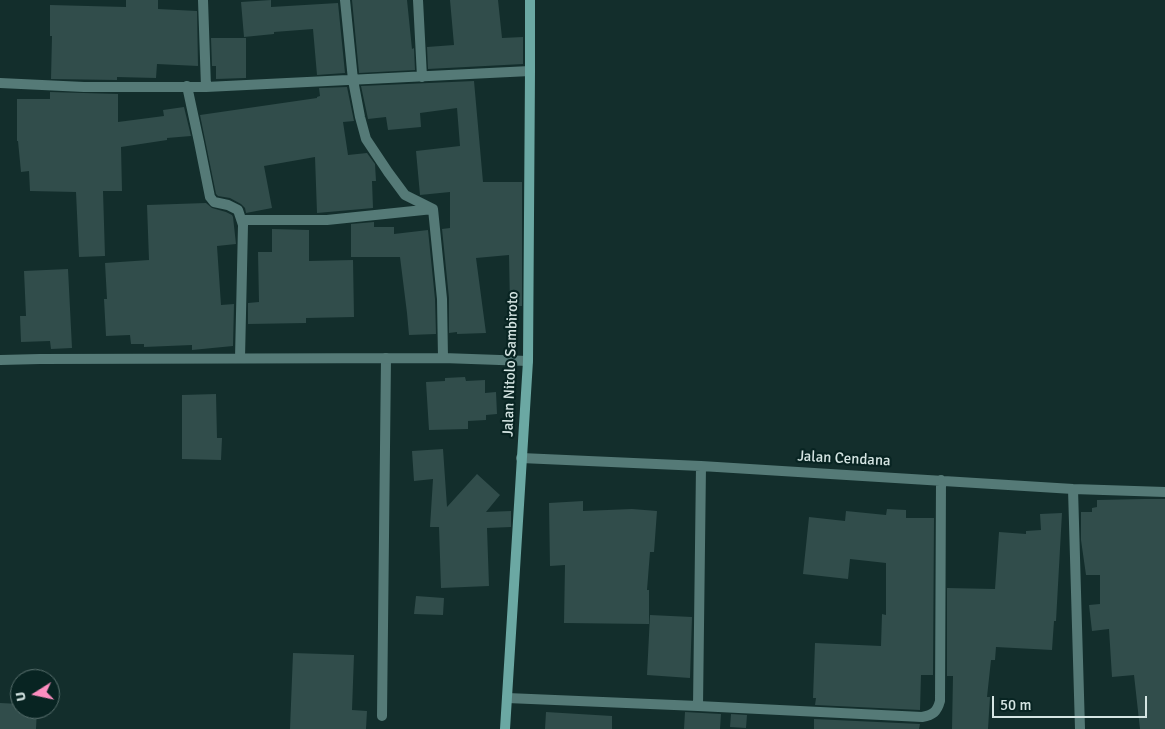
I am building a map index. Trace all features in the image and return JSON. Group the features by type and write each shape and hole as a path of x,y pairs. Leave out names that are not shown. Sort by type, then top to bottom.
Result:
{"street":[{"path":"203,0 206,87"},
{"path":"345,0 353,80 366,139 405,195 432,208"},
{"path":"418,0 422,77"},
{"name":"Jalan Nitolo Sambiroto","path":"505,729 528,361 530,0"},
{"path":"0,83 84,87 206,87 530,71"},
{"path":"187,86 210,198 214,202 228,205 238,210 243,220 240,358"},
{"path":"243,220 327,220 432,208"},
{"path":"432,208 442,299 443,358"},
{"path":"382,716 386,358"},
{"path":"0,360 443,358 528,361"},
{"name":"Jalan Cendana","path":"522,458 701,466 1073,489 1165,492"},
{"path":"698,706 701,466"},
{"path":"507,698 930,716 938,709 940,701 941,480"},
{"path":"1073,489 1080,729"}],"building":[{"path":"126,0 158,0 158,9 197,11 198,66 157,64 156,78 117,77 117,80 51,79 52,36 50,36 50,5 126,7"},
{"path":"271,0 271,7 338,3 345,73 317,75 313,29 274,32 274,34 244,37 241,2"},
{"path":"352,0 407,0 412,49 414,48 415,70 359,73"},
{"path":"450,0 498,0 502,38 523,37 523,64 428,69 427,47 454,45"},
{"path":"211,38 246,38 246,78 216,79 216,66 212,66"},
{"path":"474,81 483,182 522,182 522,306 510,306 509,255 476,258 486,333 457,334 457,332 449,333 449,298 442,229 450,228 450,192 420,195 416,151 460,146 457,108 420,113 421,127 388,130 386,117 368,119 361,86"},
{"path":"347,87 354,121 343,122 348,155 367,153 375,164 376,181 372,181 373,208 317,213 315,157 264,166 272,208 246,213 245,208 241,204 216,194 200,115 317,98 320,96 319,88"},
{"path":"50,92 118,94 118,122 164,116 163,110 184,107 191,136 167,138 167,140 121,147 122,191 103,191 105,256 79,257 76,192 30,191 29,171 21,172 17,141 17,99 50,99"},
{"path":"206,203 212,208 226,212 233,217 236,244 217,246 221,305 234,304 233,346 192,350 192,345 144,347 144,344 131,344 130,335 106,336 104,299 107,299 105,263 149,260 147,205"},
{"path":"374,222 374,227 394,227 394,234 428,230 435,299 436,334 409,335 400,257 351,257 351,224"},
{"path":"272,229 309,230 309,261 353,260 354,317 306,318 306,323 248,324 248,303 259,302 258,252 272,252"},
{"path":"68,269 72,348 51,349 50,341 21,342 20,316 26,316 24,271"},
{"path":"465,377 466,381 485,380 485,393 496,392 497,414 486,415 486,420 468,421 468,429 429,430 426,382 445,381 445,378"},
{"path":"216,394 217,438 222,438 221,460 182,459 182,395"},
{"path":"443,449 447,507 477,474 500,495 486,512 511,511 511,527 487,528 489,586 441,588 439,527 430,527 433,479 414,481 412,451"},
{"path":"1165,499 1165,729 1140,729 1134,675 1112,677 1109,629 1092,631 1089,605 1100,604 1100,575 1086,575 1081,540 1081,512 1092,512 1092,508 1097,507 1097,500"},
{"path":"583,501 583,511 632,509 657,511 654,552 650,552 647,590 649,590 649,624 564,623 565,565 550,566 549,503"},
{"path":"887,509 906,510 906,518 934,518 933,675 921,675 920,710 815,705 816,698 813,698 815,643 881,646 882,614 886,615 886,563 850,559 848,579 803,574 809,517 845,521 846,511 886,515"},
{"path":"1062,513 1056,621 1054,621 1052,650 996,647 995,660 991,660 987,697 990,697 988,729 952,729 953,676 947,676 947,588 995,589 999,532 1026,534 1026,531 1041,530 1040,514"},
{"path":"416,596 444,598 443,615 414,614"},
{"path":"650,615 692,617 690,678 647,675"},
{"path":"293,653 354,655 352,710 367,711 366,729 290,729"},
{"path":"0,703 10,704 10,719 36,719 36,729 0,729"},
{"path":"546,712 612,716 612,729 545,729"},
{"path":"685,712 721,714 720,729 684,729"},
{"path":"731,714 747,715 746,728 730,727"},
{"path":"814,719 920,724 919,729 814,729"}]}
